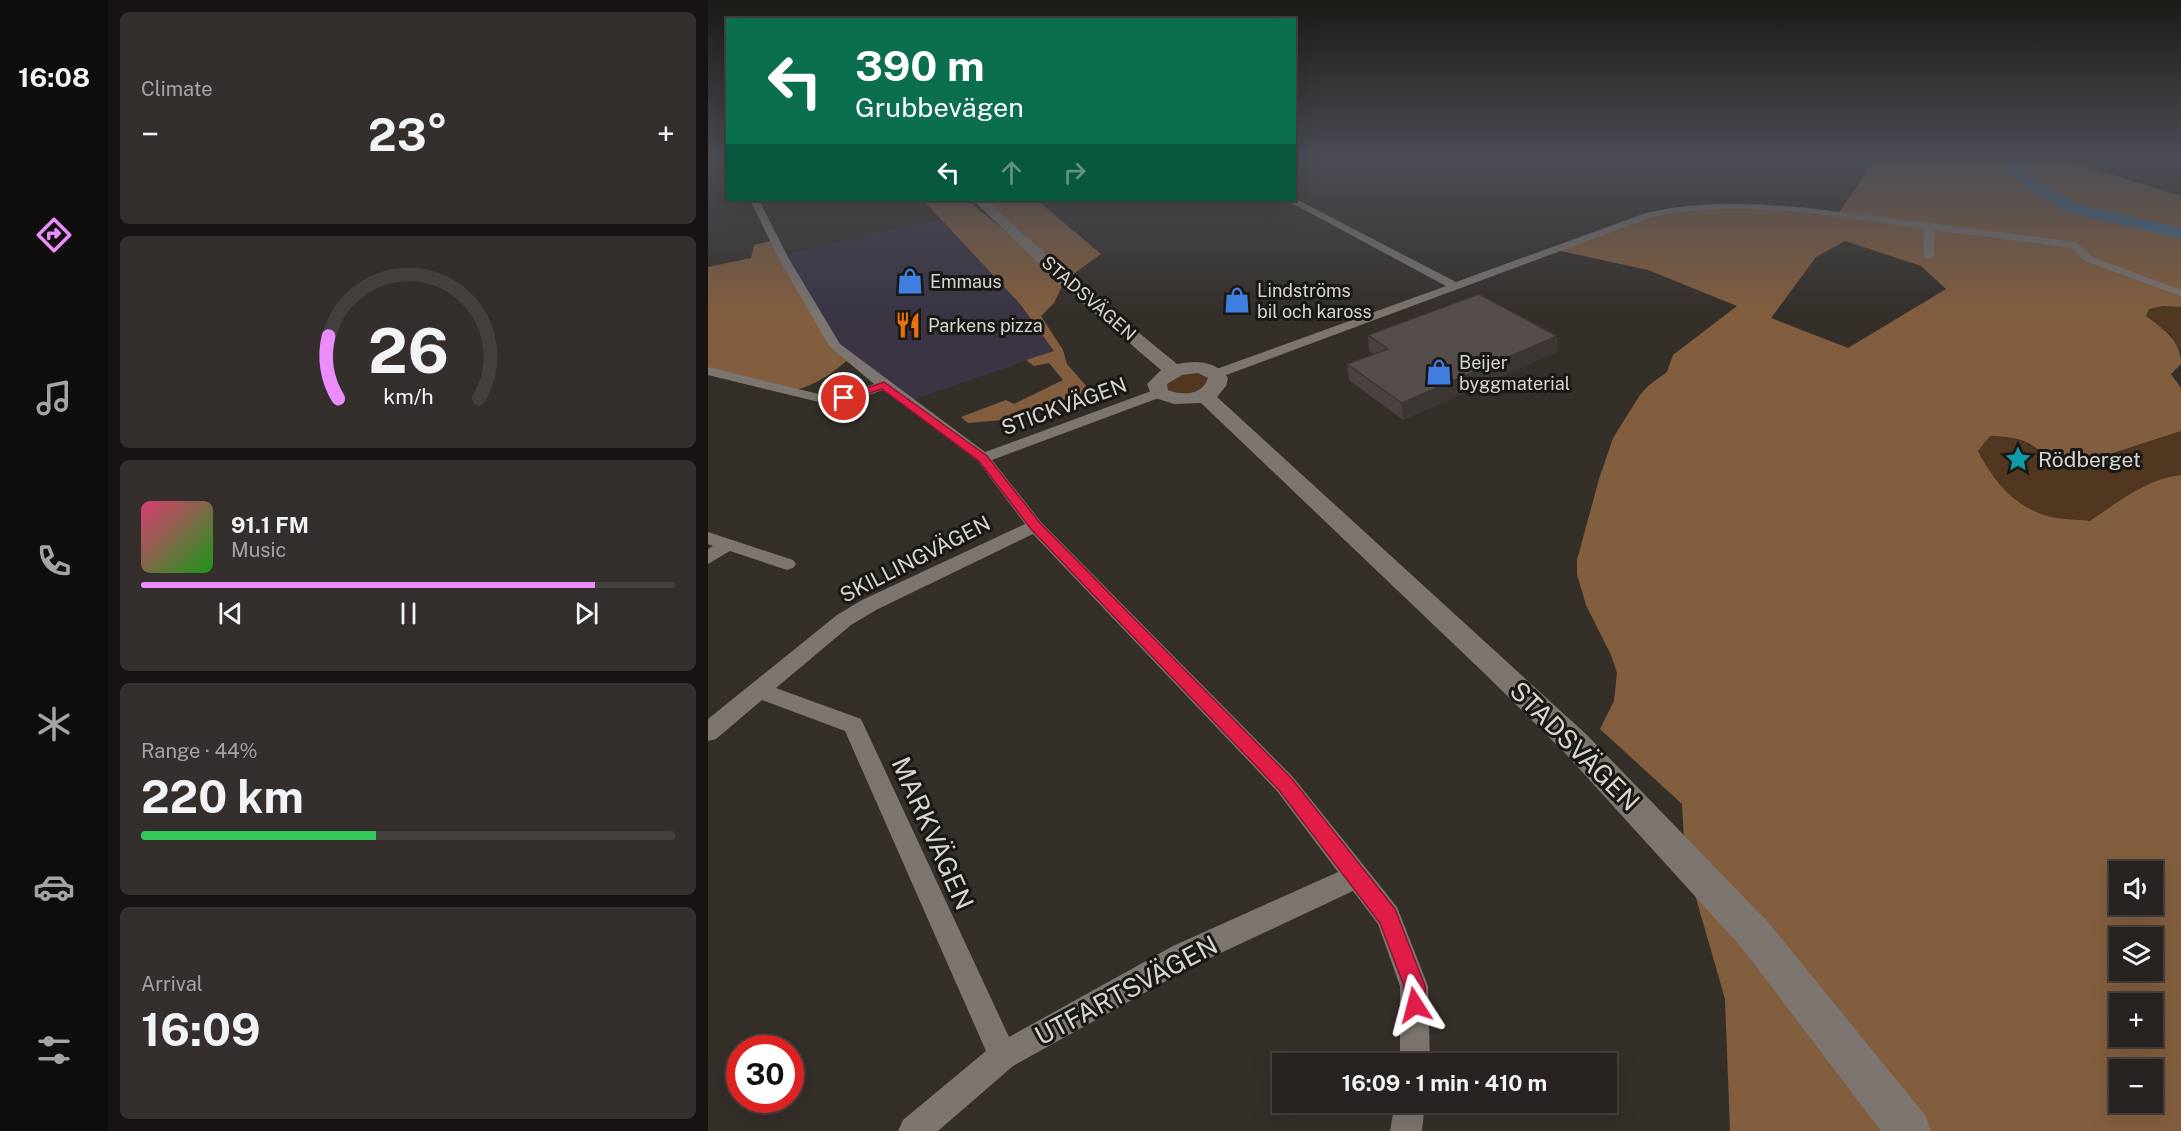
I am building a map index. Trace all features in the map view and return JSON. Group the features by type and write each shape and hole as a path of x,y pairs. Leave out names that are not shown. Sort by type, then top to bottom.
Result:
{"main road":[{"name":"STADSVÄGEN","path":"990,210 1065,280 1198,380 1583,752 1755,935 1909,1131"},
{"path":"1166,374 1198,380 1179,400 1159,393 1157,384 1166,374"}],"street":[{"path":"759,210 784,259 835,346 983,458 1035,526 1286,784 1388,916 1414,986 1415,1053"},
{"path":"1310,210 1455,286"},
{"path":"1198,380 1649,215 1669,210"},
{"path":"1779,210 1931,226 2075,245 2090,260 2179,293"},
{"path":"1929,256 1928,241 1931,226"},
{"path":"708,371 823,399 854,396 884,385"},
{"name":"STICKVÄGEN","path":"983,458 1159,393"},
{"name":"SKILLINGVÄGEN","path":"708,732 844,620 869,605 1035,526"},
{"path":"708,538 787,564"},
{"path":"708,558 727,544"},
{"name":"MARKVÄGEN","path":"759,690 853,725 1003,1056"},
{"name":"UTFARTSVÄGEN","path":"914,1131 1003,1056 1183,956 1356,877"},
{"path":"1406,1131 1408,1113"}],"shaded area":[{"path":"932,210 979,210 1055,271 989,210 1049,210 1101,254 1065,280 1054,303 1041,316 1063,350 1067,364 1088,388 1079,395 1002,420 968,423 961,417 1006,400 1014,404 1063,380 1049,363 1034,366 1026,360 1054,351 1020,304"},
{"path":"1670,210 1781,210 1837,215 1841,210 2181,210 2181,307 2163,306 2149,309 2146,316 2170,336 2178,348 2181,364 2171,374 2181,388 2181,431 2067,468 2052,462 2026,442 2014,438 1990,436 1978,451 1990,472 2013,498 2049,517 2061,519 2090,521 2144,486 2181,475 2181,1131 1730,1131 1725,999 1685,860 1682,804 1600,729 1614,701 1617,673 1611,655 1586,605 1577,574 1577,560 1599,479 1613,438 1640,395 1667,372 1673,355 1737,306 1648,270 1556,250","holes":["1845,241 1921,266 1946,289 1848,348 1771,318 1816,257"]},
{"path":"941,219 1020,304 1054,351 906,402 835,346 782,255"},
{"path":"775,240 825,332 850,358 822,379 806,387 789,391 762,386 708,370 708,267 751,258 754,245"},
{"path":"2163,306 2181,307 2181,351 2170,334 2146,317 2149,309"},
{"path":"1198,371 1212,379 1196,394 1166,393 1164,381 1168,377"},
{"path":"2181,431 2181,475 2144,486 2091,521 2049,517 2022,504 1997,481 1978,451 1990,435 2009,437 2031,446 2051,464 2082,464"}],"building":[{"name":"Beijer byggmaterial","path":"1479,294 1557,336 1402,403 1347,364 1388,349 1368,335"}],"waterway":[{"path":"2079,210 2181,233"}],"place":[{"name":"Emmaus","path":"910,281"},
{"name":"Lindströms bil och kaross","path":"1237,300"},
{"name":"Parkens pizza","path":"908,325"},
{"name":"Beijer byggmaterial","path":"1439,372"},
{"name":"Rödberget","path":"2018,459"}],"route":[{"path":"844,398 884,385 983,458 1035,526 1286,784 1388,916 1414,986 1415,1005"}]}
